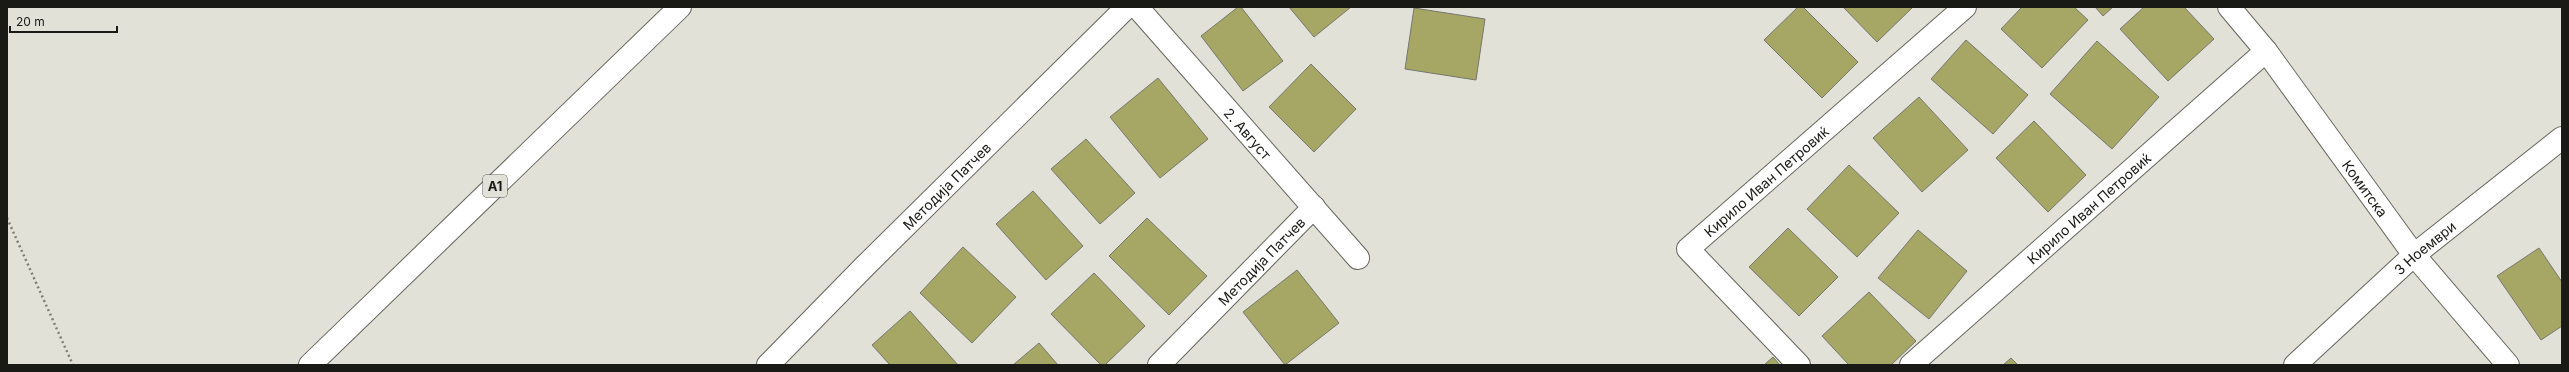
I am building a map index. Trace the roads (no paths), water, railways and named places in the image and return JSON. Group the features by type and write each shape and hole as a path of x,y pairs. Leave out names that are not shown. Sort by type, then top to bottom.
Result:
{"street":[{"name":"A1","path":"310,365 680,7"},
{"name":"Методиjа Патчев","path":"768,365 865,266 1127,7"},
{"name":"2. Август","path":"1137,7 1358,258"},
{"name":"Кирило Иван Петровиќ","path":"1799,365 1688,249 1965,7"},
{"name":"Комитска","path":"2230,7 2266,51 2414,255 2508,365"},
{"name":"Кирило Иван Петровиќ","path":"1911,365 2266,51"},
{"name":"3 Ноември","path":"2295,365 2414,255 2562,138"},
{"name":"Методиjа Патчев","path":"1159,365 1314,208"}]}
